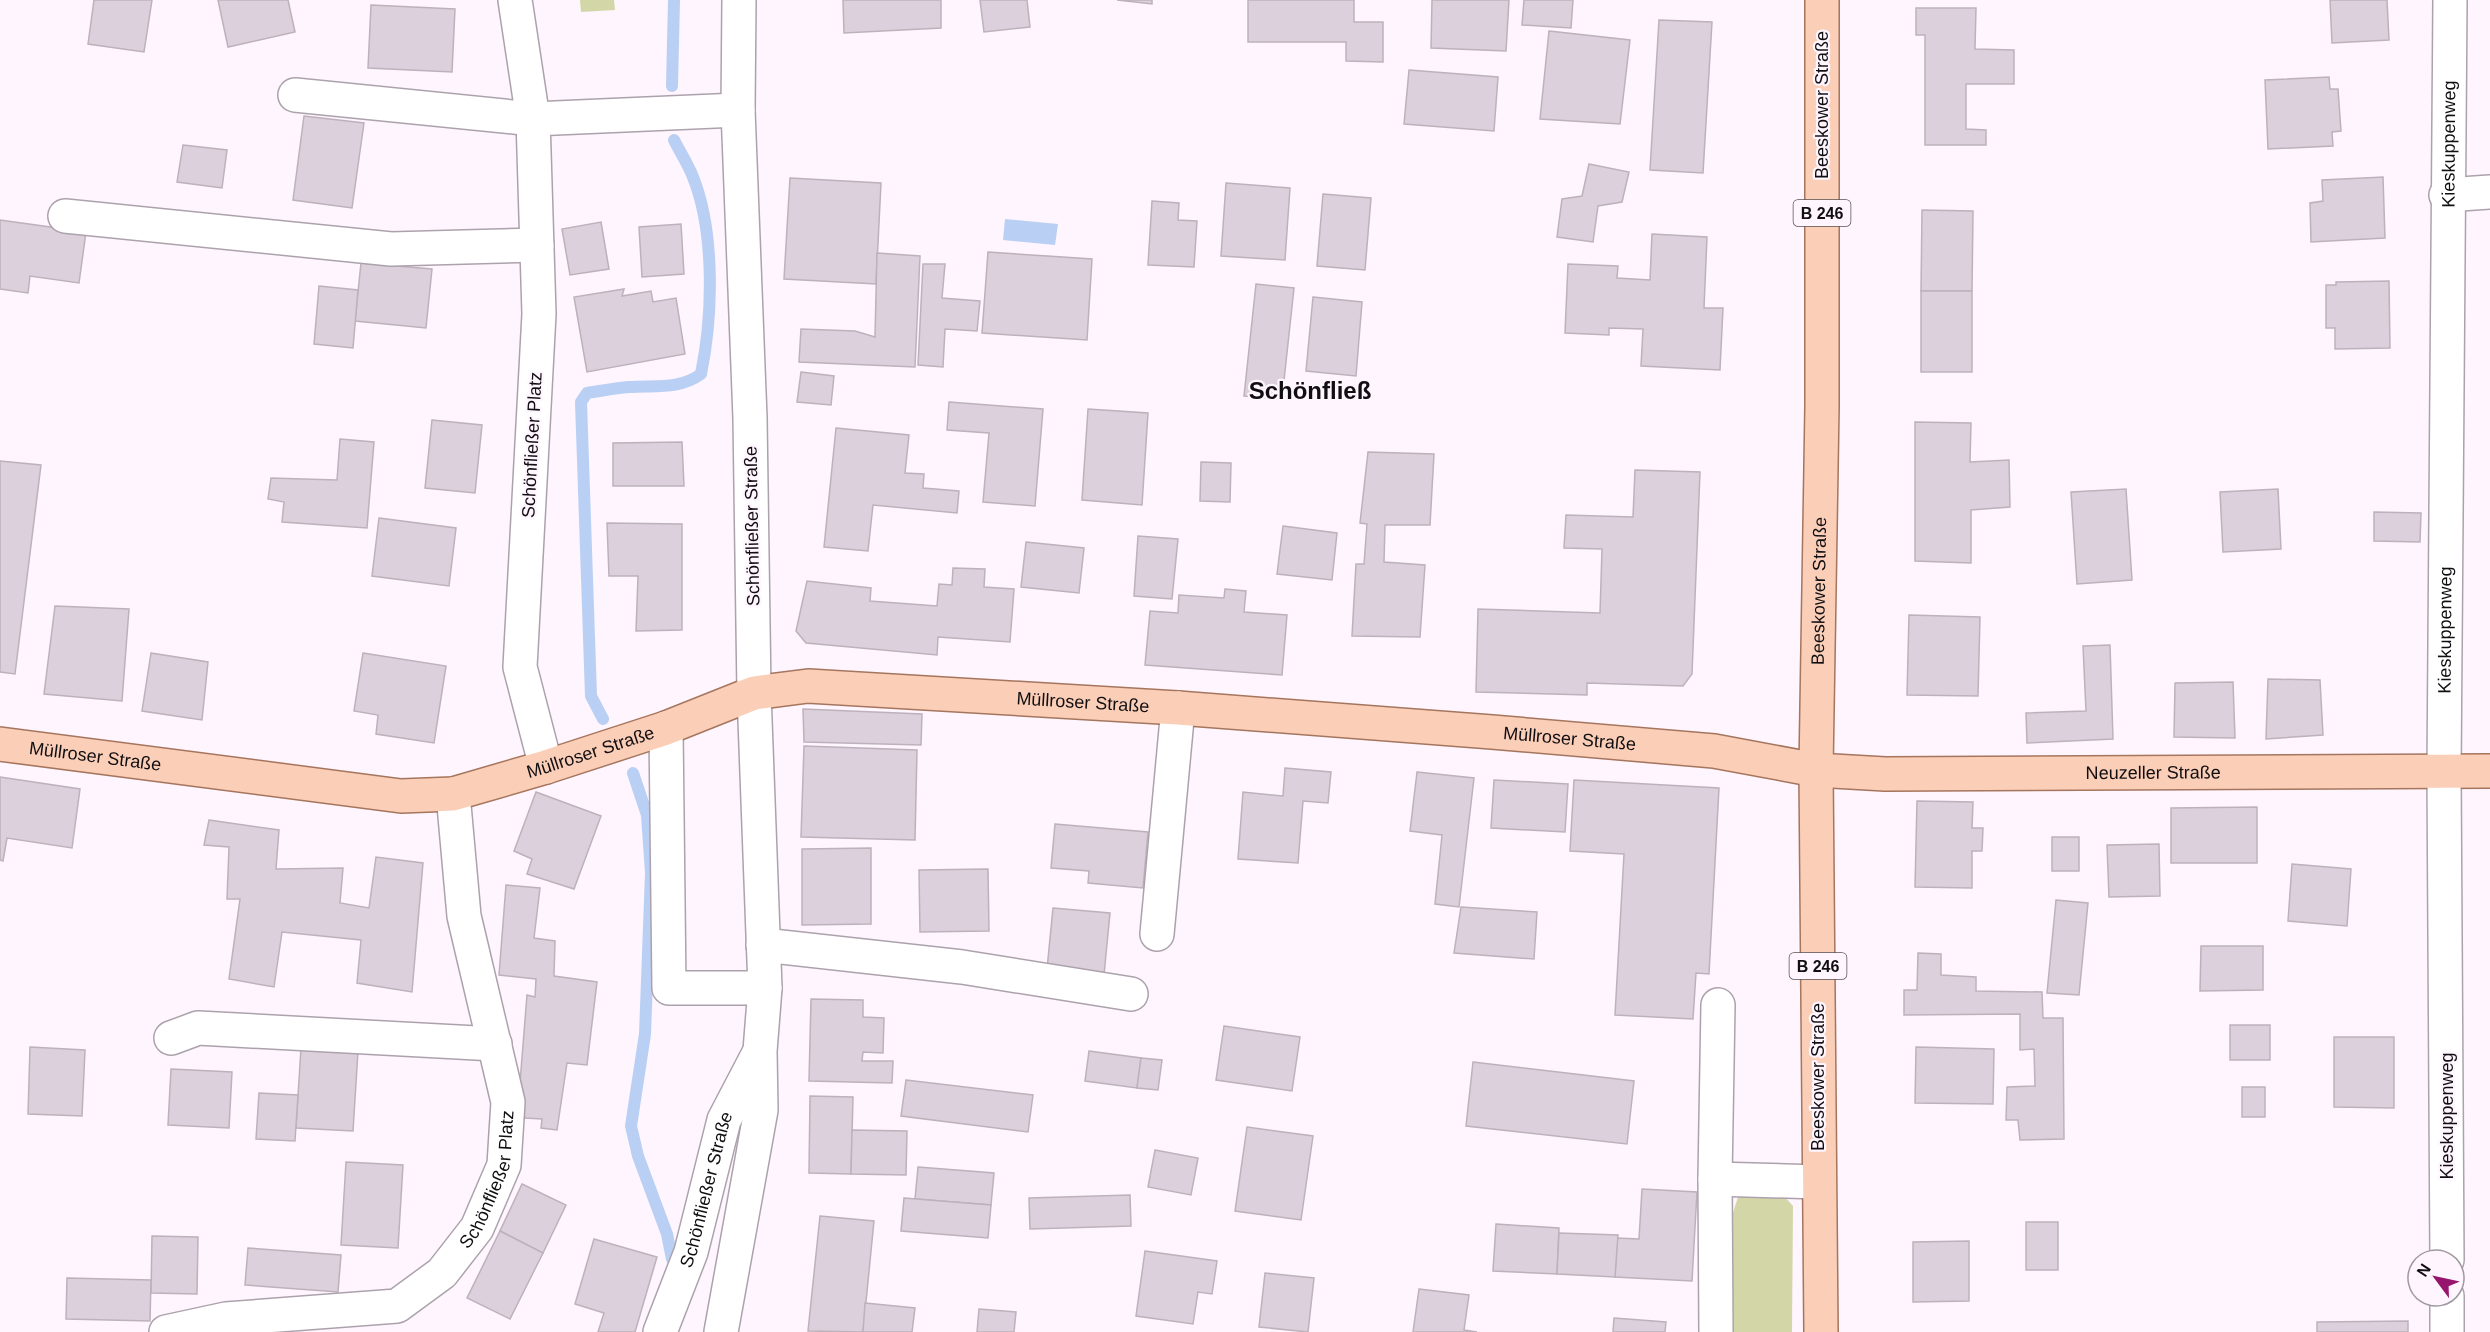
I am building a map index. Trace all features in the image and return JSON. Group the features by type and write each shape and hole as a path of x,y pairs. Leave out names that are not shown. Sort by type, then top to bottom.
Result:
{"main road":[{"name":"Beeskower Straße","path":"1821,1332 1816,770 1822,405 1822,0"},
{"name":"Müllroser Straße","path":"0,744 401,796 453,794 666,728 754,693 808,686 1178,708 1714,751 1816,770"},
{"name":"Neuzeller Straße","path":"1816,770 1885,774 2490,771"}],"street":[{"name":"Schönfließer Platz","path":"515,0 533,119 539,314 520,667 546,767"},
{"name":"Schönfließer Straße","path":"721,1332 761,1110 760,1051 765,988 754,693 750,418 738,110 739,0"},
{"name":"Kieskuppenweg","path":"2447,1248 2444,773 2446,195 2450,0"},
{"path":"294,95 533,119 738,110"},
{"path":"2446,195 2490,192"},
{"path":"64,216 391,249 537,245"},
{"path":"1157,934 1178,708"},
{"path":"666,728 669,988 765,988"},
{"name":"Schönfließer Platz","path":"166,1332 226,1318 398,1306 442,1273 477,1228 504,1165 508,1102 464,916 453,794"},
{"path":"763,945 962,967 1131,994"},
{"path":"1716,1332 1715,1179 1718,1005"},
{"path":"171,1038 198,1028 495,1044"},
{"name":"Schönfließer Straße","path":"660,1332 692,1252 723,1120 760,1051"},
{"path":"1715,1179 1819,1182"},
{"path":"2447,1308 2447,1332"}],"green space":[{"path":"580,0 614,0 615,10 581,12"},
{"path":"1784,1196 1793,1206 1792,1332 1734,1332 1731,1219 1738,1197"}],"water":[{"path":"1005,219 1058,224 1055,245 1003,240"}],"building":[{"path":"94,0 152,0 144,52 88,44"},
{"path":"218,0 288,0 295,32 228,47"},
{"path":"843,0 941,0 941,28 844,33"},
{"path":"980,0 1027,0 1030,27 984,32"},
{"path":"1117,0 1152,0 1152,4"},
{"path":"1248,0 1354,0 1354,22 1383,22 1383,62 1346,61 1346,42 1248,42"},
{"path":"1432,0 1509,0 1506,51 1431,48"},
{"path":"1524,0 1573,0 1571,28 1522,25"},
{"path":"2330,0 2387,0 2389,40 2332,43"},
{"path":"371,5 455,9 452,72 368,68"},
{"path":"1916,8 1976,8 1975,49 2014,50 2014,84 1966,84 1966,129 1986,130 1986,145 1925,145 1925,35 1916,35"},
{"path":"1659,20 1712,22 1703,173 1650,170"},
{"path":"1549,31 1630,40 1620,124 1540,119"},
{"path":"1409,70 1498,77 1494,131 1404,124"},
{"path":"2329,77 2330,89 2338,89 2341,131 2332,132 2333,146 2268,149 2265,80"},
{"path":"304,116 364,123 352,208 293,200"},
{"path":"183,145 227,150 222,188 177,182"},
{"path":"1589,164 1629,172 1622,202 1598,206 1593,242 1557,237 1562,199 1582,196"},
{"path":"2383,177 2385,238 2311,242 2310,203 2323,201 2322,180"},
{"path":"790,178 881,183 876,284 784,279"},
{"path":"1226,183 1290,188 1285,260 1221,256"},
{"path":"1323,194 1371,198 1365,270 1317,266"},
{"path":"1152,201 1179,203 1178,220 1197,221 1194,267 1148,265"},
{"path":"1922,210 1973,211 1972,291 1921,291"},
{"path":"0,220 86,232 79,283 30,276 28,293 0,289"},
{"path":"601,222 609,269 570,275 562,229"},
{"path":"681,224 684,274 642,277 639,227"},
{"path":"1652,234 1707,237 1704,308 1723,308 1720,370 1641,366 1643,329 1609,328 1609,335 1565,333 1568,264 1618,266 1617,278 1650,280"},
{"path":"988,252 1092,259 1087,340 982,333"},
{"path":"877,253 920,256 915,367 799,362 801,329 855,331 875,337"},
{"path":"361,263 432,269 426,328 355,321"},
{"path":"923,264 945,264 942,298 980,301 977,331 945,329 943,367 918,365"},
{"path":"2389,281 2390,348 2335,349 2335,328 2326,328 2326,285 2336,285 2336,282"},
{"path":"1256,284 1294,288 1282,399 1244,396"},
{"path":"319,286 358,290 353,348 314,344"},
{"path":"624,289 622,296 651,291 653,302 676,298 685,354 587,372 574,297"},
{"path":"1921,291 1972,291 1972,372 1921,372"},
{"path":"1313,297 1362,302 1356,376 1306,371"},
{"path":"801,372 834,376 831,405 797,402"},
{"path":"949,402 1043,409 1035,506 983,502 989,433 947,430"},
{"path":"1088,409 1148,413 1142,505 1082,500"},
{"path":"432,420 482,425 475,493 425,488"},
{"path":"1915,422 1971,423 1970,462 2009,460 2010,507 1971,510 1971,563 1915,561"},
{"path":"836,428 909,435 905,473 924,474 923,488 959,491 957,513 873,505 868,551 824,547"},
{"path":"340,439 374,442 367,528 282,522 284,502 268,499 271,478 337,480"},
{"path":"682,442 684,486 613,486 613,443"},
{"path":"1368,452 1434,454 1430,525 1385,525 1384,562 1425,565 1420,637 1352,636 1356,564 1364,564 1367,524 1360,523"},
{"path":"0,461 41,465 15,674 0,672"},
{"path":"1201,462 1231,463 1230,502 1200,501"},
{"path":"1635,470 1700,472 1692,674 1683,686 1587,683 1587,695 1476,692 1478,609 1600,613 1602,549 1564,548 1566,515 1633,517"},
{"path":"2126,489 2132,580 2077,584 2071,492"},
{"path":"2278,489 2281,549 2223,552 2220,492"},
{"path":"2374,512 2421,513 2420,542 2374,541"},
{"path":"379,518 456,528 449,586 372,576"},
{"path":"607,523 682,524 682,630 636,631 638,576 609,576"},
{"path":"1283,526 1337,533 1332,580 1277,574"},
{"path":"1138,536 1178,539 1172,599 1134,596"},
{"path":"1026,542 1084,548 1079,593 1021,587"},
{"path":"953,568 985,569 984,587 1014,589 1010,642 938,637 937,655 806,643 796,631 807,581 871,588 870,601 937,606 939,584 952,585"},
{"path":"1225,589 1246,591 1244,612 1287,615 1282,675 1145,665 1150,611 1178,613 1179,595 1224,598"},
{"path":"55,606 129,609 122,701 44,694"},
{"path":"1909,615 1980,617 1978,696 1907,695"},
{"path":"2110,645 2113,739 2027,743 2026,713 2086,711 2083,646"},
{"path":"151,653 208,662 202,720 142,711"},
{"path":"363,653 446,666 434,743 376,734 378,715 354,711"},
{"path":"2268,679 2320,680 2323,735 2266,739"},
{"path":"2233,682 2235,738 2174,737 2175,683"},
{"path":"803,709 922,714 921,745 804,742"},
{"path":"804,746 917,750 915,840 801,837"},
{"path":"1285,768 1331,772 1328,803 1303,801 1298,863 1238,859 1243,792 1283,796"},
{"path":"1417,772 1474,778 1459,907 1435,904 1442,835 1410,831"},
{"path":"0,777 80,789 72,848 7,838 3,861 0,860"},
{"path":"1494,780 1568,784 1565,832 1491,828"},
{"path":"1574,780 1719,788 1709,974 1696,973 1693,1019 1615,1015 1624,854 1570,851"},
{"path":"536,792 601,816 574,889 527,874 532,859 514,851"},
{"path":"1917,801 1973,802 1972,828 1983,828 1982,851 1972,851 1972,888 1915,887"},
{"path":"2257,807 2257,863 2171,863 2171,808"},
{"path":"209,820 279,830 276,869 343,868 340,903 369,908 376,857 423,863 412,992 357,983 361,940 282,932 274,987 229,979 240,899 227,899 229,847 204,845"},
{"path":"1055,824 1148,832 1143,888 1088,883 1089,871 1051,868"},
{"path":"2052,837 2079,837 2079,871 2052,871"},
{"path":"2159,844 2160,896 2109,897 2107,845"},
{"path":"871,848 871,924 802,925 802,849"},
{"path":"2292,864 2351,869 2347,926 2288,921"},
{"path":"988,869 989,931 920,932 919,870"},
{"path":"506,885 540,888 534,938 555,941 554,976 597,982 587,1065 567,1063 557,1130 541,1128 542,1119 525,1118 519,1095 527,995 535,997 536,979 499,975"},
{"path":"2056,900 2088,903 2079,995 2047,993"},
{"path":"1461,907 1537,912 1534,959 1454,953"},
{"path":"1053,908 1110,913 1104,975 1047,969"},
{"path":"2201,946 2263,946 2263,990 2200,991"},
{"path":"1918,953 1941,954 1941,975 1976,977 1976,991 2042,992 2043,1018 2063,1018 2064,1139 2020,1140 2018,1120 2006,1120 2007,1087 2035,1086 2034,1049 2020,1050 2020,1014 1904,1015 1904,990 1917,990"},
{"path":"811,999 863,1000 863,1017 884,1018 883,1053 863,1052 862,1061 893,1061 892,1083 809,1081"},
{"path":"2230,1025 2270,1025 2270,1060 2230,1060"},
{"path":"1224,1026 1300,1037 1292,1091 1216,1080"},
{"path":"2334,1037 2394,1037 2394,1108 2334,1107"},
{"path":"30,1047 85,1050 82,1116 28,1114"},
{"path":"1916,1047 1994,1049 1993,1104 1915,1103"},
{"path":"301,1048 358,1051 353,1131 296,1128"},
{"path":"1089,1051 1141,1058 1137,1088 1085,1081"},
{"path":"1141,1058 1162,1060 1158,1090 1137,1088"},
{"path":"1473,1062 1634,1081 1627,1144 1466,1126"},
{"path":"171,1069 232,1072 229,1128 168,1125"},
{"path":"906,1080 1033,1095 1028,1132 901,1116"},
{"path":"2242,1087 2265,1087 2265,1117 2242,1117"},
{"path":"259,1093 298,1095 295,1141 256,1139"},
{"path":"810,1096 853,1097 851,1174 809,1173"},
{"path":"1247,1127 1313,1136 1301,1220 1235,1211"},
{"path":"852,1130 907,1131 906,1175 851,1174"},
{"path":"1155,1150 1198,1158 1191,1195 1148,1187"},
{"path":"346,1162 403,1165 398,1248 341,1245"},
{"path":"918,1167 994,1173 991,1205 915,1199"},
{"path":"522,1184 566,1205 543,1253 500,1231"},
{"path":"1642,1189 1697,1192 1692,1281 1615,1277 1617,1238 1639,1239"},
{"path":"1130,1195 1131,1226 1030,1229 1029,1198"},
{"path":"904,1198 991,1205 988,1238 901,1231"},
{"path":"820,1216 874,1221 863,1332 808,1331"},
{"path":"2026,1222 2058,1222 2058,1270 2026,1270"},
{"path":"1496,1224 1559,1228 1557,1274 1493,1271"},
{"path":"500,1231 543,1253 510,1319 467,1298"},
{"path":"1559,1233 1618,1235 1615,1277 1557,1274"},
{"path":"152,1236 198,1237 197,1294 151,1293"},
{"path":"594,1239 657,1257 635,1332 598,1332 604,1313 575,1304"},
{"path":"1969,1241 1969,1301 1913,1302 1913,1242"},
{"path":"248,1248 341,1255 338,1292 245,1285"},
{"path":"1145,1251 1217,1261 1212,1294 1198,1292 1193,1324 1136,1316"},
{"path":"1265,1273 1314,1278 1308,1332 1259,1327"},
{"path":"67,1278 151,1280 150,1321 66,1319"},
{"path":"1419,1289 1469,1295 1464,1330 1477,1332 1413,1332"},
{"path":"865,1303 915,1308 912,1332 863,1332"},
{"path":"979,1309 1016,1312 1014,1332 977,1332"},
{"path":"1614,1318 1666,1322 1665,1332 1613,1332"},
{"path":"2408,1321 2408,1332 2317,1332 2317,1322"}],"waterway":[{"path":"672,86 674,0"},
{"path":"603,719 591,696 581,402 587,393 624,387 675,385 701,374 710,301 708,248 700,199 691,172 674,140"},
{"path":"633,773 647,815 651,873 645,1034 631,1126 638,1156 667,1234 672,1259"}],"district":[{"name":"Schönfließ","path":"1310,390"}]}
